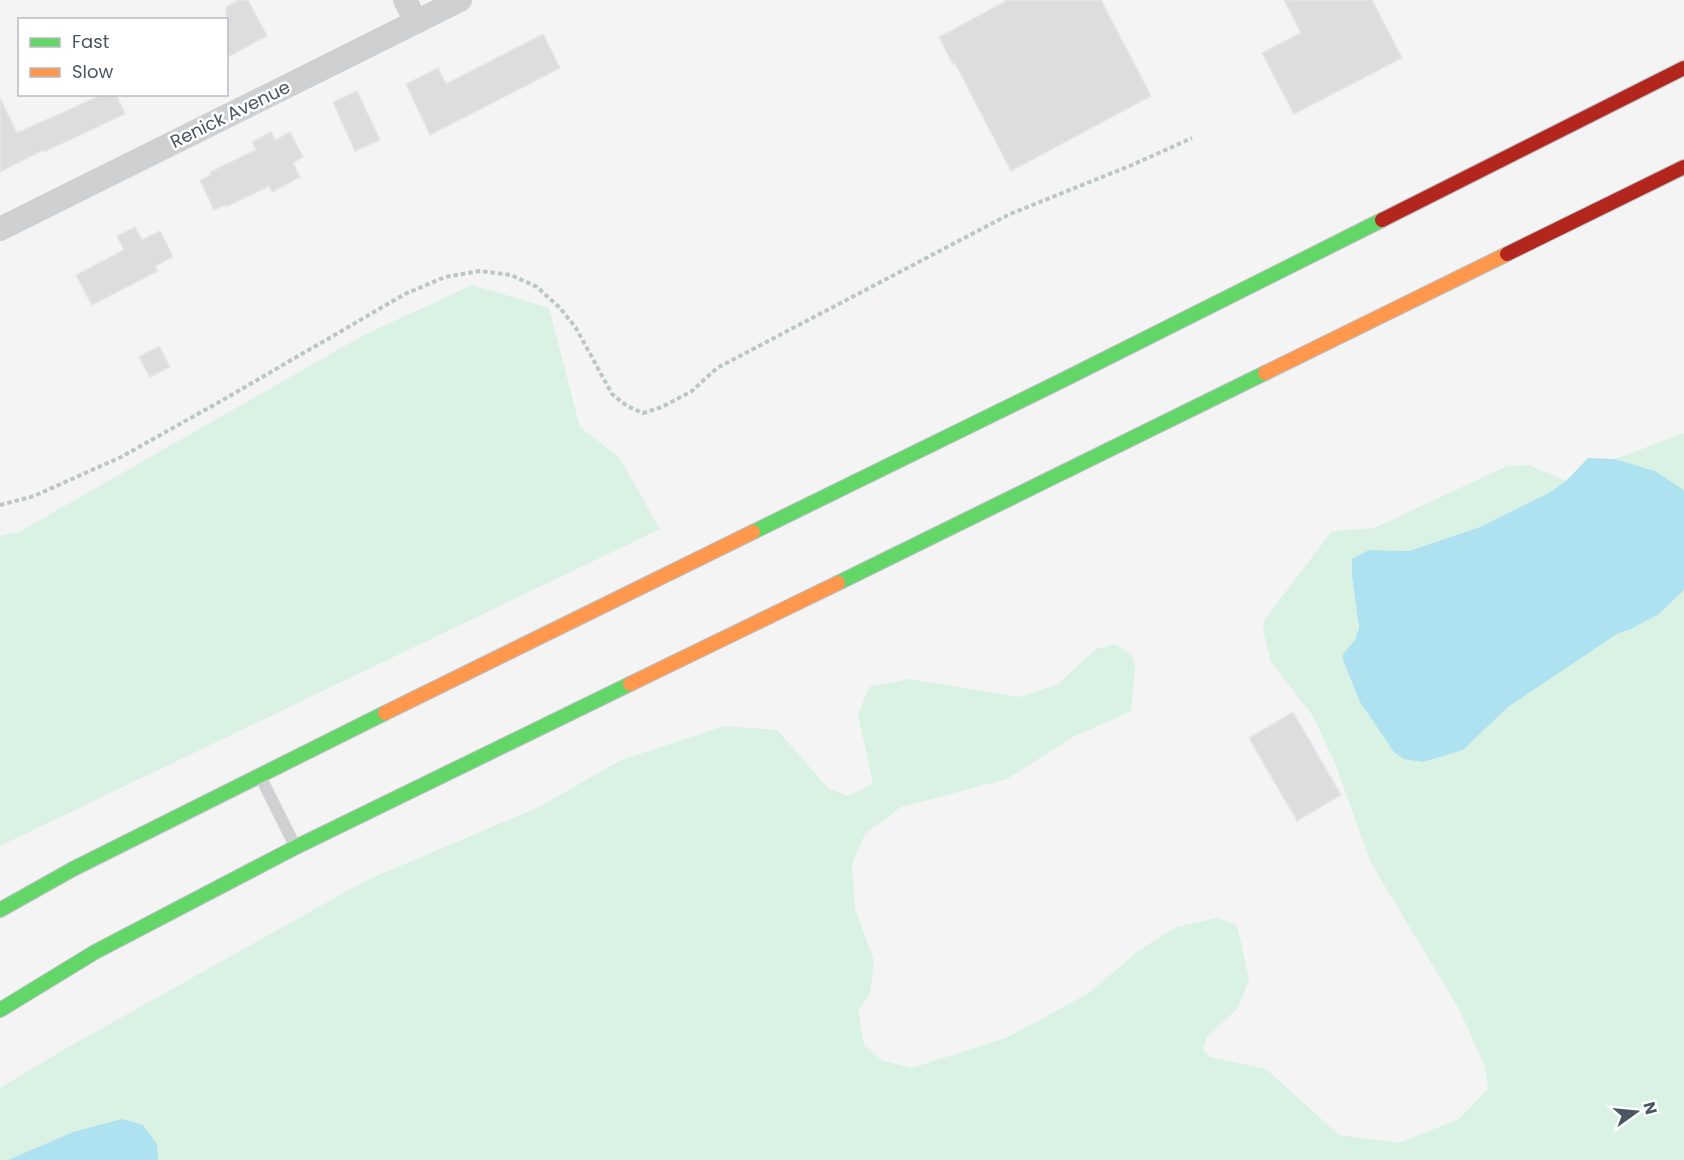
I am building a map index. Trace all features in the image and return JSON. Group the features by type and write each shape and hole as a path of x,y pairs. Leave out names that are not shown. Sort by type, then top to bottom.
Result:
{"highway":[{"path":"0,910 73,869 260,775 1071,376 1684,68"},
{"path":"0,1010 95,952 296,847 1074,468 1684,167"}],"street":[{"path":"405,0 416,22"},
{"name":"Renick Avenue","path":"0,229 460,0"}],"lane":[{"path":"260,775 296,847"}],"path":[{"path":"0,505 33,496 121,457 405,294 445,277 480,271 511,275 537,287 560,308 576,327 612,394 627,406 643,413 662,407 692,391 717,368 1010,214 1192,138"}],"green space":[{"path":"472,285 549,308 580,427 619,457 660,529 0,846 0,536 19,532 362,336"},
{"path":"1684,433 1684,490 1655,471 1615,459"},
{"path":"1529,465 1566,481 1549,493 1480,527 1409,551 1369,550 1352,576 1358,626 1355,640 1346,651 1343,660 1360,702 1463,750 1508,707 1617,634 1659,614 1684,590 1684,1160 158,1160 157,1144 73,1132 8,1160 0,1160 0,1088 65,1049 367,880 539,807 621,760 724,726 777,730 828,788 847,796 873,783 858,715 869,687 909,679 1020,697 1058,684 1096,649 1115,644 1132,656 1135,667 1131,711 1073,737 1007,779 901,807 865,834 852,864 855,909 874,961 870,994 858,1011 864,1045 881,1060 912,1068 1008,1037 1089,993 1138,951 1176,927 1216,918 1237,925 1249,979 1238,1008 1206,1038 1203,1050 1210,1057 1266,1069 1339,1135 1399,1143 1459,1119 1488,1089 1485,1067 1459,1009 1371,863 1336,766 1315,720 1271,662 1263,630 1265,619 1332,531 1374,528 1507,466"}],"water":[{"path":"1588,458 1615,459 1655,471 1684,490 1684,590 1659,614 1617,634 1508,707 1463,750 1423,762 1404,759 1394,752 1360,702 1343,660 1343,654 1355,640 1359,627 1352,559 1369,550 1409,551 1480,527 1549,493 1566,481"},
{"path":"122,1119 143,1125 157,1144 158,1160 8,1160 73,1132"}],"building":[{"path":"239,0 248,0 267,36 228,57 226,7"},
{"path":"1008,0 1101,0 1151,96 1011,171 939,37"},
{"path":"1284,0 1372,0 1402,58 1294,114 1262,53 1301,33"},
{"path":"543,34 560,68 430,135 406,84 438,68 446,84"},
{"path":"357,91 380,140 355,151 333,102"},
{"path":"100,96 117,96 125,114 44,152 43,150 0,172 0,98 17,133"},
{"path":"271,132 275,140 290,132 303,157 293,163 300,177 272,192 269,186 226,207 225,205 214,210 200,180 211,175 210,172 256,150 252,142"},
{"path":"135,227 142,240 160,231 173,257 155,266 158,271 92,305 76,275 124,250 117,236"},
{"path":"159,346 170,367 150,377 139,357"},
{"path":"1293,712 1341,795 1297,821 1249,738"}],"traffic: fast":[{"path":"753,532 1382,220"},
{"path":"838,583 1265,373"},
{"path":"0,1010 95,952 296,847 630,684"},
{"path":"0,910 73,869 385,713"}],"traffic: slow":[{"path":"1265,373 1507,254"},
{"path":"385,713 753,532"},
{"path":"630,684 838,583"}],"traffic: jam":[{"path":"1382,220 1684,68"},
{"path":"1507,254 1684,167"}]}
